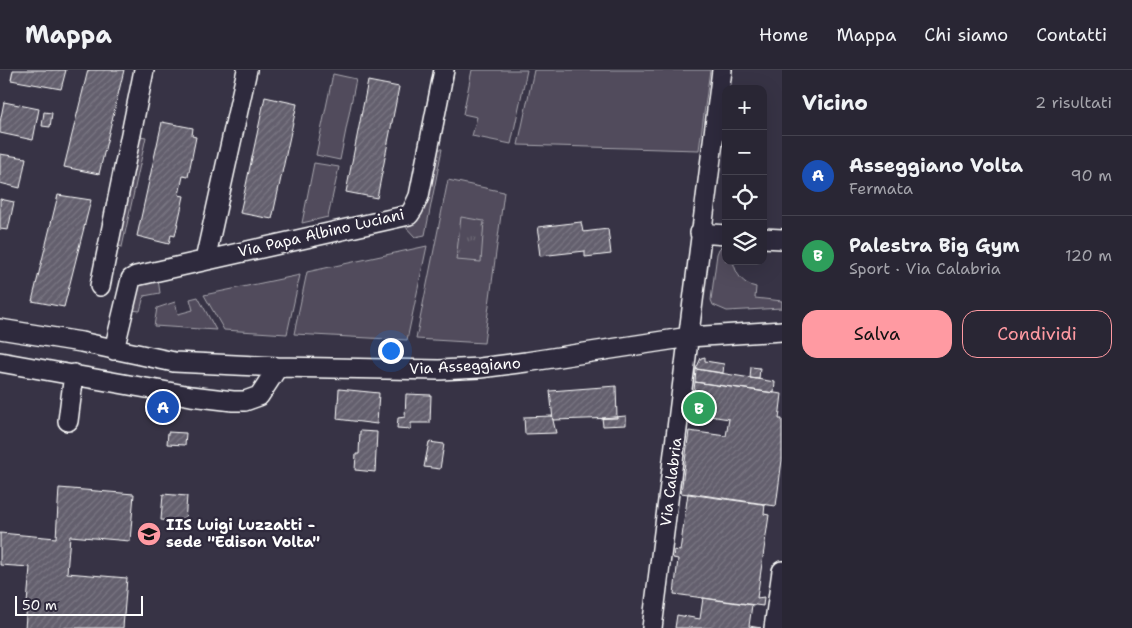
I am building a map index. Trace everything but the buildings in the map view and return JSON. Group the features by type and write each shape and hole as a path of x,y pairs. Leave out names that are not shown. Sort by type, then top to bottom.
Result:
{"street":[{"path":"100,286 144,70"},
{"path":"205,260 247,70"},
{"name":"Via Papa Albino Luciani","path":"114,350 131,279 143,274 408,215 419,196 444,70"},
{"name":"Via Calabria","path":"652,628 689,337 700,232 722,70"},
{"path":"700,232 722,235"},
{"path":"767,238 782,239"},
{"name":"Via Asseggiano","path":"0,329 36,334 174,362 278,367 439,370 480,368 689,337 782,331"},
{"path":"0,362 191,396 245,401 259,396 278,367"},
{"path":"68,421 74,374"},
{"path":"774,628 782,571"}],"green space":[{"path":"472,70 527,70 511,144 472,136 477,117 463,114"},
{"path":"534,70 710,70 699,150 518,145"},
{"path":"333,74 356,79 340,160 316,155"},
{"path":"140,136 146,137 122,247 118,246"},
{"path":"437,149 442,149 425,235 415,237 403,224 417,217 426,204"},
{"path":"314,163 339,167 328,217 302,223"},
{"path":"448,180 504,192 484,343 416,339"},
{"path":"461,217 484,221 481,262 456,260"},
{"path":"427,246 407,340 294,334 307,272"},
{"path":"722,247 722,265 734,265 740,278 747,284 756,287 755,298 782,301 782,308 727,311 713,305 711,300 719,249"},
{"path":"300,275 287,334 224,330 204,295"},
{"path":"158,279 160,293 144,296 140,311 132,310 139,285"},
{"path":"198,297 216,330 154,326 157,308 175,302 178,314 193,310 190,299"}],"place":[{"name":"Asseggiano Volta","path":"163,407"},
{"name":"Palestra Big Gym","path":"699,408"},
{"name":"IIS Luigi Luzzatti - sede \"Edison Volta\"","path":"149,534"}]}
